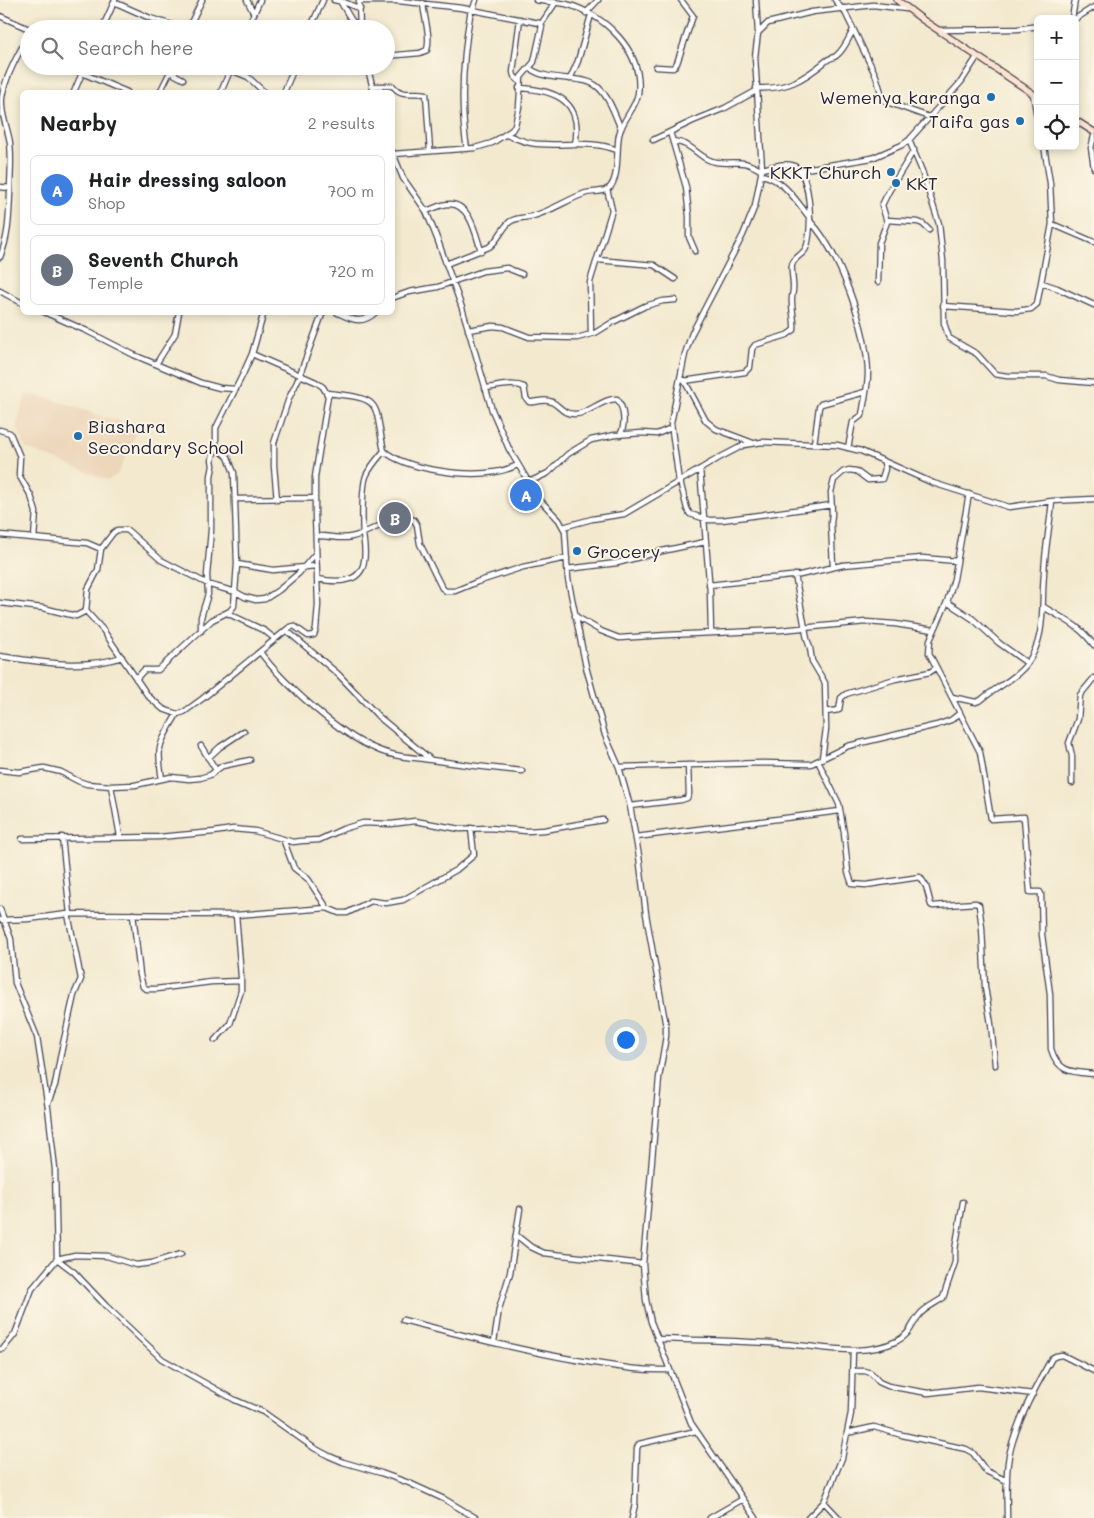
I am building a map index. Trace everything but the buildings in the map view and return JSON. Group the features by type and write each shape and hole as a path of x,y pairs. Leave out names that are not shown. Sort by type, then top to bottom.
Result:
{"main road":[{"path":"897,0 937,30 1034,95"},
{"path":"1079,123 1094,132"}],"street":[{"path":"191,20 202,0"},
{"path":"247,0 254,14"},
{"path":"252,20 260,0"},
{"path":"314,20 323,0"},
{"path":"334,0 360,10"},
{"path":"467,149 463,124 463,63 472,9 476,0"},
{"path":"446,264 481,251 495,243 509,223 533,216 587,193 607,189 615,177 621,129 634,107 638,95 638,71 631,53 621,39 606,25 588,14 567,5 536,0"},
{"path":"570,79 578,61 588,14 598,0"},
{"path":"656,67 675,67 678,59 693,16 681,0"},
{"path":"756,0 758,33 754,57 761,172 755,206 733,256 692,333 680,375 672,412 671,428 680,482 690,514 722,520 832,505"},
{"path":"835,0 842,8 876,76 883,99 929,117"},
{"path":"1074,15 1075,0"},
{"path":"106,20 114,1 157,20"},
{"path":"340,1 351,20"},
{"path":"360,20 359,1 399,1 472,9 541,24"},
{"path":"395,153 467,149 492,143 506,135 515,125 519,107 521,77 529,68 535,56 541,24 552,2"},
{"path":"395,55 420,53 427,50 428,38 423,3"},
{"path":"758,33 768,23 812,12 873,5 908,9"},
{"path":"1079,16 1094,7"},
{"path":"1087,11 1094,11"},
{"path":"0,16 20,25"},
{"path":"520,19 513,72 520,82"},
{"path":"937,30 1034,26"},
{"path":"653,140 725,108 756,90 787,86 812,74 825,61 837,55 853,30"},
{"path":"0,257 10,218 10,142 1,100 3,91 20,54"},
{"path":"799,170 872,158 902,145 909,140 961,82 976,57"},
{"path":"529,68 552,78 590,83 601,90 621,129"},
{"path":"75,90 82,75"},
{"path":"84,75 122,90"},
{"path":"161,90 168,75"},
{"path":"176,75 183,79"},
{"path":"222,90 229,75"},
{"path":"244,75 262,90"},
{"path":"285,90 291,75"},
{"path":"369,75 373,90"},
{"path":"372,86 390,85 400,93 426,94 430,151"},
{"path":"520,88 546,91 555,95 574,110 577,121 575,145"},
{"path":"0,127 6,129"},
{"path":"670,132 686,187 689,216 688,237 695,251"},
{"path":"506,135 526,143 604,146 617,150"},
{"path":"1094,136 1091,148 1094,168"},
{"path":"673,140 687,145 707,159 716,162 740,161 749,164 774,179 821,232 836,259 858,320 868,373 862,415 853,422 848,448"},
{"path":"909,140 922,171 939,224 943,261 945,328 950,340 977,354 995,374 1007,376 1046,376 1059,380 1094,384"},
{"path":"878,282 879,243 882,232 887,226 883,210 884,199 914,150"},
{"path":"943,306 1004,311 1032,309 1037,304 1052,224 1050,183 1045,150"},
{"path":"395,158 403,178 426,212 446,264 485,388 509,449 538,498 556,516 566,536 569,588 596,705 605,735 619,767 630,806 646,914 666,1027 643,1264 646,1300 657,1339 696,1431 756,1518"},
{"path":"684,381 745,372 750,367 752,349 755,345 788,335 794,331 792,303 794,282 792,267 793,262 807,247 810,204 804,180 799,170 790,164 761,172"},
{"path":"0,187 10,188"},
{"path":"591,334 590,282 612,210 607,189"},
{"path":"426,212 450,204 458,206 472,223 481,251"},
{"path":"887,220 918,222 929,230"},
{"path":"1052,224 1094,242"},
{"path":"598,260 654,266 675,279"},
{"path":"395,297 409,292 428,290 480,271 507,268 522,274"},
{"path":"1042,283 1058,288 1094,305"},
{"path":"0,292 20,302"},
{"path":"468,330 493,326 511,329 524,336 535,338 577,338 591,334 646,306 675,300"},
{"path":"51,315 86,330 120,348 201,383 220,388 236,389"},
{"path":"156,364 175,334 178,315"},
{"path":"201,632 201,617 208,598 211,474 212,459 216,447 216,428 252,354 263,315"},
{"path":"277,500 274,443 321,315"},
{"path":"344,315 360,321 372,315"},
{"path":"252,354 320,384 327,393 362,398 374,406 379,417 384,451 372,466 366,478 363,533 365,560 363,567 355,576 340,582 317,579"},
{"path":"680,375 706,421 716,429 753,443"},
{"path":"485,388 510,385 522,386 529,402 548,400 561,410 574,414 611,399 617,399 620,403 623,420 623,429 620,434"},
{"path":"814,444 821,404 865,392"},
{"path":"316,553 279,590 265,599 252,599 236,592 207,584 161,560 125,530 115,531 101,549 98,570 88,589 86,612 103,630 153,701 171,713 177,714 191,708 286,630 294,626 308,636 316,632 317,579 314,498 317,459 327,393"},
{"path":"528,482 548,473 568,454 586,442 620,434 657,434 671,428"},
{"path":"0,430 10,433 20,456 19,475 31,496 36,512 34,538"},
{"path":"563,527 592,519 624,514 736,449 753,443 836,445 861,451 933,483 1009,506 1094,499"},
{"path":"136,679 144,670 158,670 216,617 232,610 234,606 237,564 234,468 228,457 216,447"},
{"path":"384,451 419,466 449,472 493,472 518,465"},
{"path":"833,566 832,486 837,476 842,472 852,470 868,480 882,479 884,475 884,462"},
{"path":"700,470 711,633"},
{"path":"969,494 957,561 947,602 930,640 929,652 980,752 991,819 1024,817 1030,892 1040,892 1041,894 1042,935 1050,994 1051,1049 1054,1057 1070,1072 1094,1074"},
{"path":"236,499 277,500 314,498"},
{"path":"952,697 978,701 1008,683 1027,663 1039,641 1044,607 1044,575 1052,501"},
{"path":"316,536 330,535 346,538 388,522 405,519 414,520 417,525 420,544 441,586 443,589 450,591 456,591 477,582 523,568 567,558"},
{"path":"0,535 87,543 101,549"},
{"path":"567,569 617,563 705,542"},
{"path":"709,585 795,575 833,566 922,558 957,561"},
{"path":"237,564 273,570 316,566"},
{"path":"795,575 811,659 825,683 826,729 820,760 840,811 848,872 852,884 920,877 926,886 931,905 933,906 967,903 979,905 984,980 995,1065"},
{"path":"947,602 973,619 999,643 1027,663"},
{"path":"0,603 43,608 76,616 86,612"},
{"path":"1044,607 1071,622 1094,645"},
{"path":"227,613 265,631 275,639"},
{"path":"575,616 601,631 619,638 875,623 934,630"},
{"path":"286,630 338,674 379,717 431,760"},
{"path":"260,652 298,692 327,718 346,733 376,750 393,755 522,771"},
{"path":"0,656 62,664 81,664 122,657"},
{"path":"826,712 839,710 842,698 846,694 895,679 930,672 936,668"},
{"path":"1072,783 1072,756 1069,742 1078,719 1080,695 1094,678"},
{"path":"619,767 763,763 811,764 848,746 936,725 952,720 960,713"},
{"path":"162,779 158,754 164,736 177,714"},
{"path":"208,758 220,747 244,731"},
{"path":"201,746 216,770"},
{"path":"0,770 19,772 44,768 53,769 87,784 111,786 134,785 171,777 200,778 210,775 222,766 250,760"},
{"path":"630,806 687,798 689,794 688,765"},
{"path":"111,786 120,836"},
{"path":"636,837 840,811"},
{"path":"22,839 120,836 159,837 233,829 255,831 293,842 319,840 343,829 363,823 391,824 415,821 444,827 544,830 603,820"},
{"path":"2,920 69,914 236,915 327,908 339,913 347,913 371,901 393,902 412,897 456,870 474,855 471,828"},
{"path":"48,1104 55,1085 74,995 81,979 69,914 62,838"},
{"path":"283,839 294,868 308,879 327,908"},
{"path":"0,908 2,920 11,939 15,983 37,1037 48,1104 55,1169 58,1259 74,1272 106,1306 162,1359 235,1400 263,1412 314,1448 329,1456 409,1483 444,1499 476,1518"},
{"path":"133,914 143,987 156,989 211,982 240,981"},
{"path":"215,1040 230,1022 241,991 241,968 236,915"},
{"path":"657,1339 784,1344 853,1350 873,1349 886,1345 908,1335 920,1314 928,1306 943,1298 955,1262 962,1202"},
{"path":"494,1342 499,1309 507,1288 520,1209"},
{"path":"516,1235 531,1247 544,1253 643,1264"},
{"path":"0,1349 3,1349 15,1334 32,1289 58,1259 75,1255 107,1256 136,1266 181,1254"},
{"path":"403,1320 524,1350 624,1369 669,1370"},
{"path":"808,1518 824,1502 842,1458 848,1433 851,1405 853,1350"},
{"path":"1007,1518 1008,1458 1013,1440 1033,1394 1052,1358 1062,1355 1094,1371"},
{"path":"853,1371 871,1373 879,1382 888,1386 928,1393 978,1388 1033,1394"},
{"path":"848,1433 874,1427 966,1449 974,1453 986,1471 1007,1481"},
{"path":"632,1518 637,1448 639,1444 696,1431"},
{"path":"710,1518 743,1499"},
{"path":"824,1502 839,1518"}],"shaded area":[{"name":"Biashara Secondary School","path":"26,394 52,399 104,417 139,425 118,474 108,480 25,448 17,425"}],"place":[{"name":"Wemenya karanga","path":"991,97"},
{"name":"Taifa gas","path":"1020,121"},
{"name":"KKKT Church","path":"891,172"},
{"name":"KKT","path":"896,183"},
{"name":"Biashara Secondary School","path":"78,436"},
{"name":"Hair dressing saloon","path":"526,495"},
{"name":"Seventh Church","path":"395,518"},
{"name":"Grocery","path":"577,551"}]}
